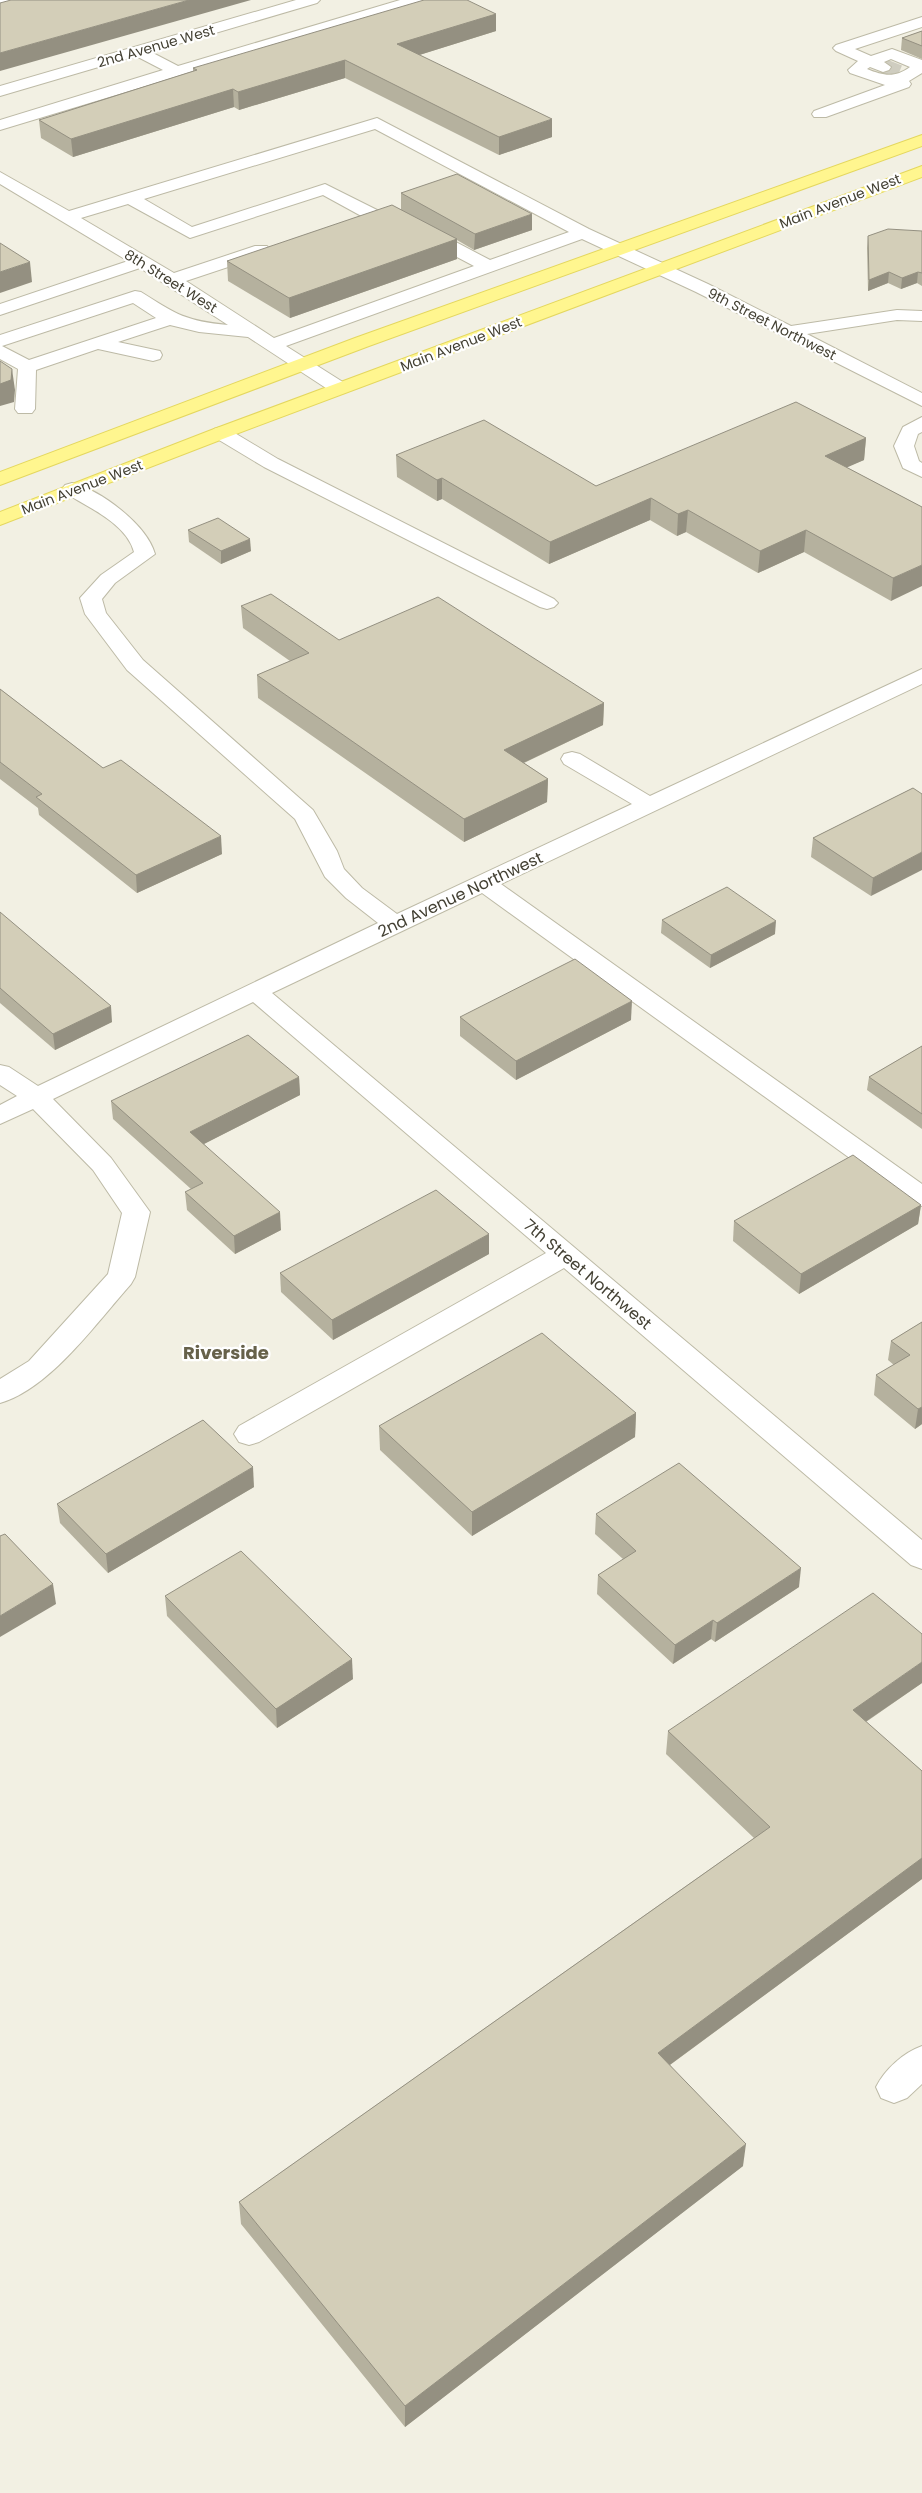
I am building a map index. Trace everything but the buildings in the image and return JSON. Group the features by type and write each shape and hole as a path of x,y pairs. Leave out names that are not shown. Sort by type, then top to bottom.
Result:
{"main road":[{"name":"Main Avenue West","path":"0,479 303,364 922,140"},
{"name":"Main Avenue West","path":"0,519 72,489 339,388 922,171"}],"street":[{"path":"0,4 7,0"},
{"name":"2nd Avenue West","path":"0,91 312,0"},
{"path":"0,125 416,0"},
{"path":"271,12 311,32"},
{"path":"876,64 841,48 922,22"},
{"path":"138,51 177,71"},
{"path":"820,114 912,79 922,66 892,54 876,64 856,70 884,82 912,79"},
{"name":"9th Street Northwest","path":"67,217 377,123 583,233 661,268 922,400"},
{"name":"8th Street West","path":"0,177 172,280 339,388"},
{"path":"190,233 325,189 371,214"},
{"path":"130,198 236,259"},
{"path":"353,220 382,210 390,215"},
{"path":"406,223 488,266"},
{"path":"273,344 583,233"},
{"path":"172,280 281,244"},
{"path":"0,310 142,262"},
{"path":"104,276 170,319 182,324 253,332"},
{"path":"0,341 135,296"},
{"path":"787,332 897,315 922,316"},
{"path":"0,351 27,367 170,319"},
{"path":"96,343 153,355"},
{"path":"25,409 27,367"},
{"path":"922,423 910,430 904,446 910,464 922,471"},
{"path":"222,433 271,463 547,603"},
{"path":"72,489 109,511 145,547 145,554 108,579 91,598 96,614 135,666 305,816 325,851 333,872 354,894 396,924"},
{"name":"2nd Avenue Northwest","path":"0,1115 396,924 922,676"},
{"path":"572,758 650,805"},
{"path":"484,883 922,1197"},
{"name":"7th Street Northwest","path":"255,992 922,1557"},
{"path":"0,1073 36,1098 102,1164 136,1212 121,1277 39,1368 0,1393"},
{"path":"250,1434 565,1255"},
{"path":"894,2087 922,2062"}],"tunnel":[{"path":"883,67 900,74"}],"district":[{"name":"Riverside","path":"226,1353"}]}
